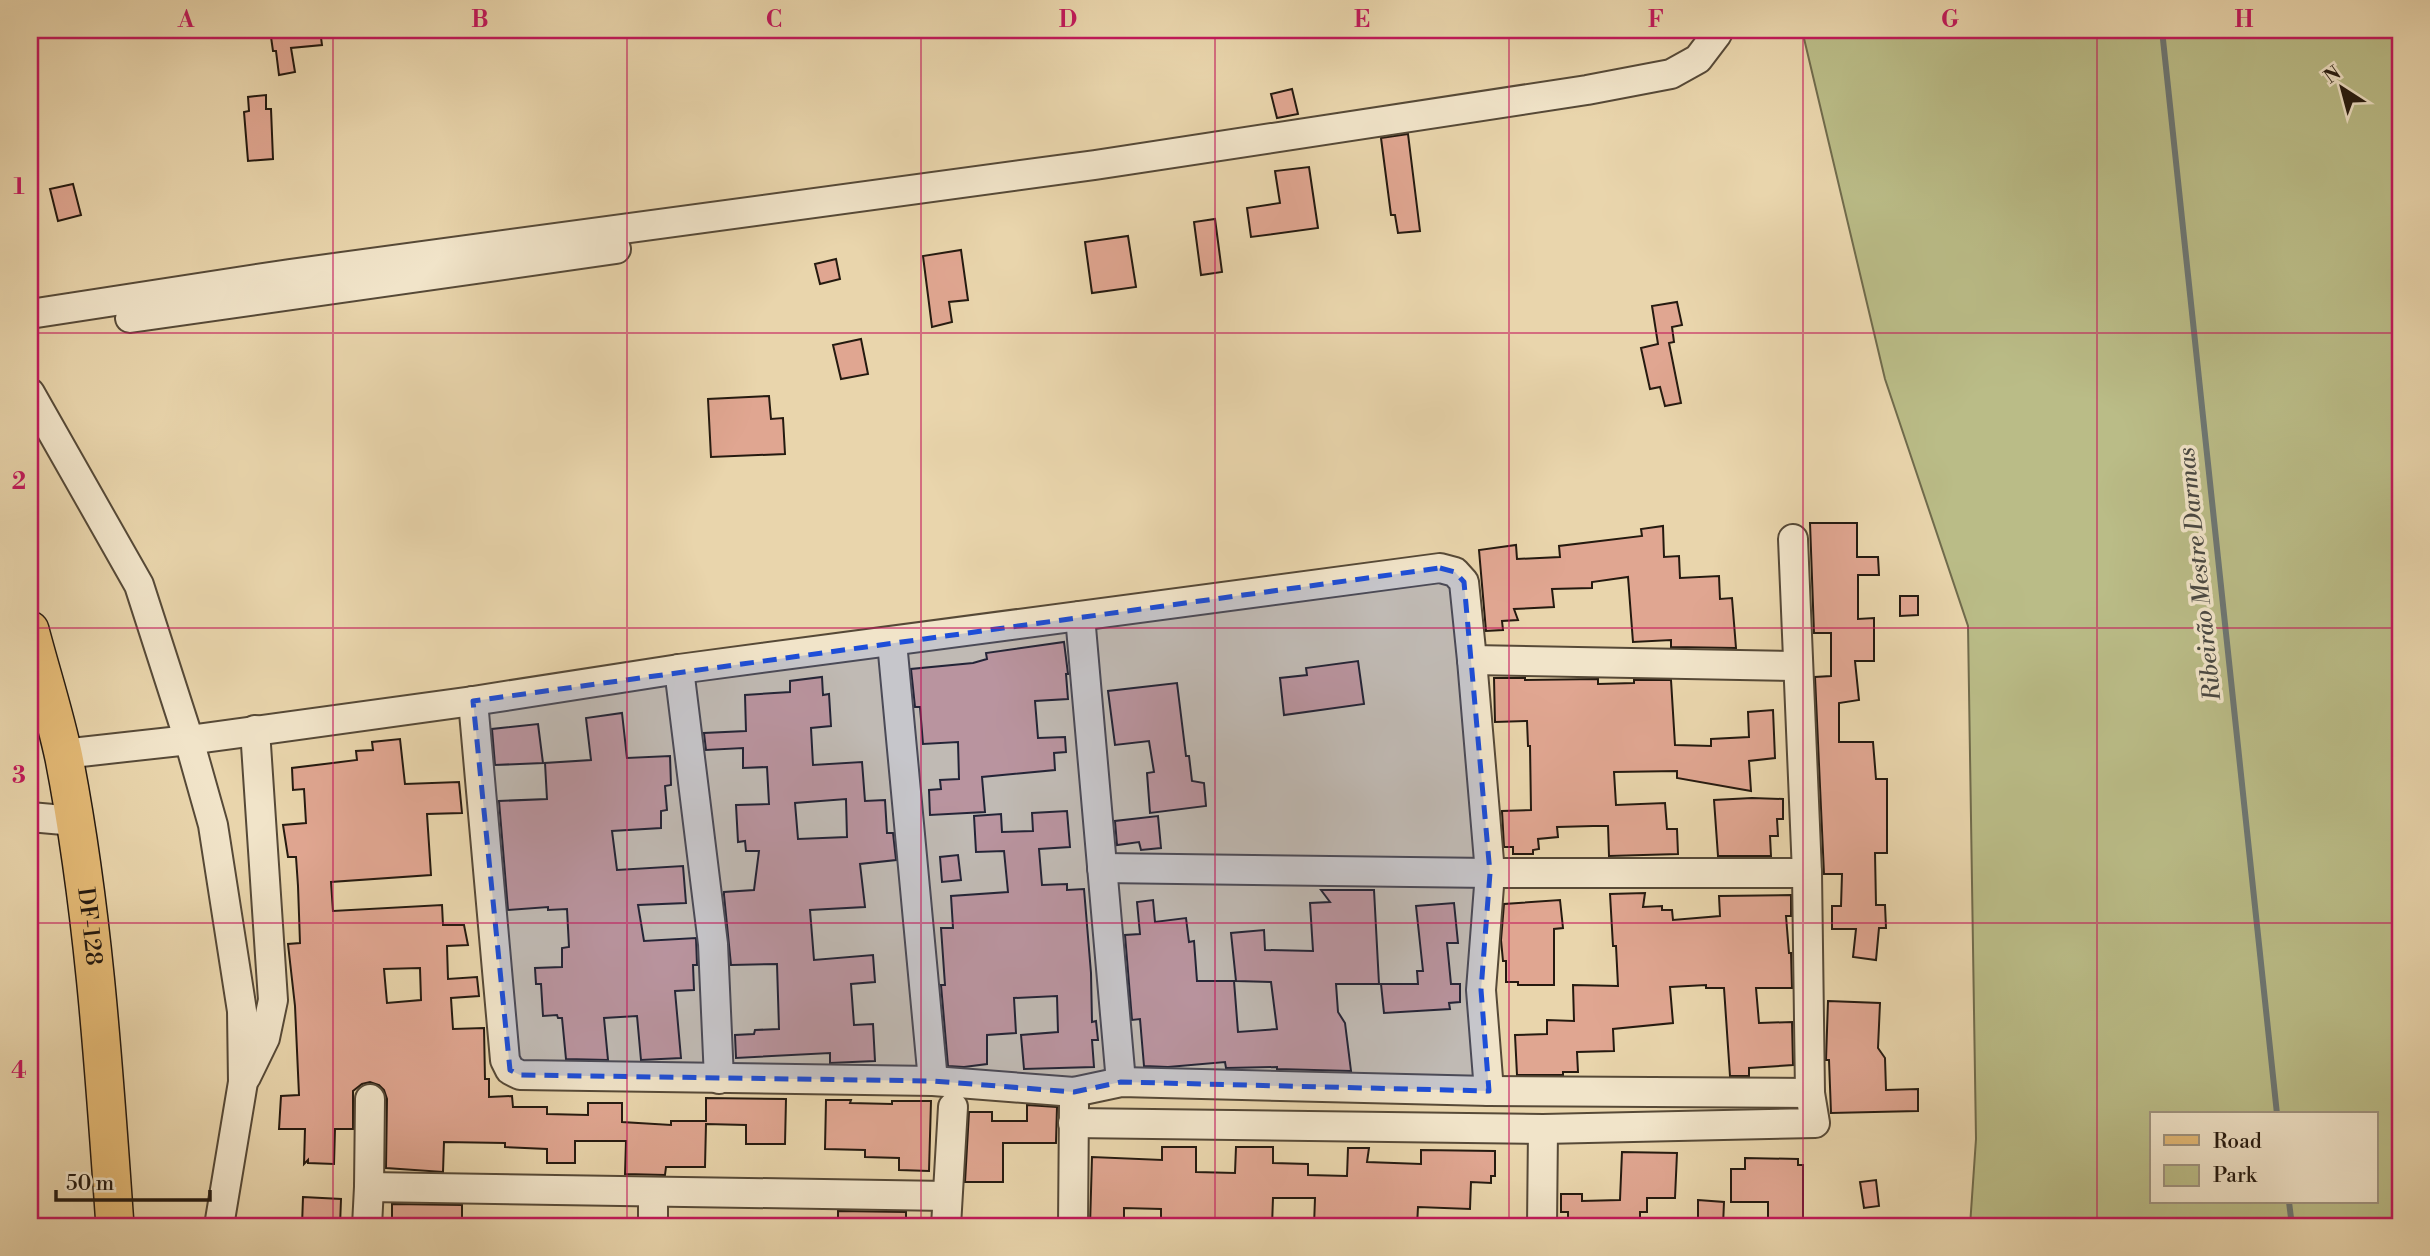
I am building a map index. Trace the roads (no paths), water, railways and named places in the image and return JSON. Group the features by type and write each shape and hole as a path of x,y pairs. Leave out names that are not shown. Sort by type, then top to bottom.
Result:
{"main road":[{"name":"DF-128","path":"30,630 63,754 75,821 102,1040 115,1226"}],"street":[{"path":"30,314 303,272 1109,163 1587,90 1671,74 1698,59 1717,34 1716,30"},
{"path":"30,330 508,266 843,213 1172,173"},
{"path":"30,393 139,584 213,825 242,1011 243,1082 219,1226"},
{"path":"1073,1123 1544,1129 1815,1123 1811,1093 1807,873 1793,539"},
{"path":"63,754 189,740 679,669 1440,568 1455,572 1464,582 1472,660 1490,873 1481,990 1489,1091"},
{"path":"1080,616 1121,1082"},
{"path":"892,642 933,1081"},
{"path":"1472,660 1798,666"},
{"path":"679,669 713,944 719,1079"},
{"path":"472,701 505,1060 510,1070 520,1075 933,1081 1074,1092 1121,1082 1489,1091 1811,1093"},
{"path":"243,1082 265,1038 273,1000 255,730"},
{"path":"30,817 75,821"},
{"path":"1102,868 1490,873 1807,873"},
{"path":"1073,1226 1074,1092"},
{"path":"367,1226 370,1100"},
{"path":"946,1226 953,1107"},
{"path":"1542,1226 1544,1129"},
{"path":"369,1187 947,1196"},
{"path":"653,1192 653,1226"}],"waterway":[{"name":"Ribeirão Mestre Darmas","path":"2162,30 2277,1112"},
{"name":"Ribeirão Mestre Darmas","path":"2289,1204 2292,1226"}]}
